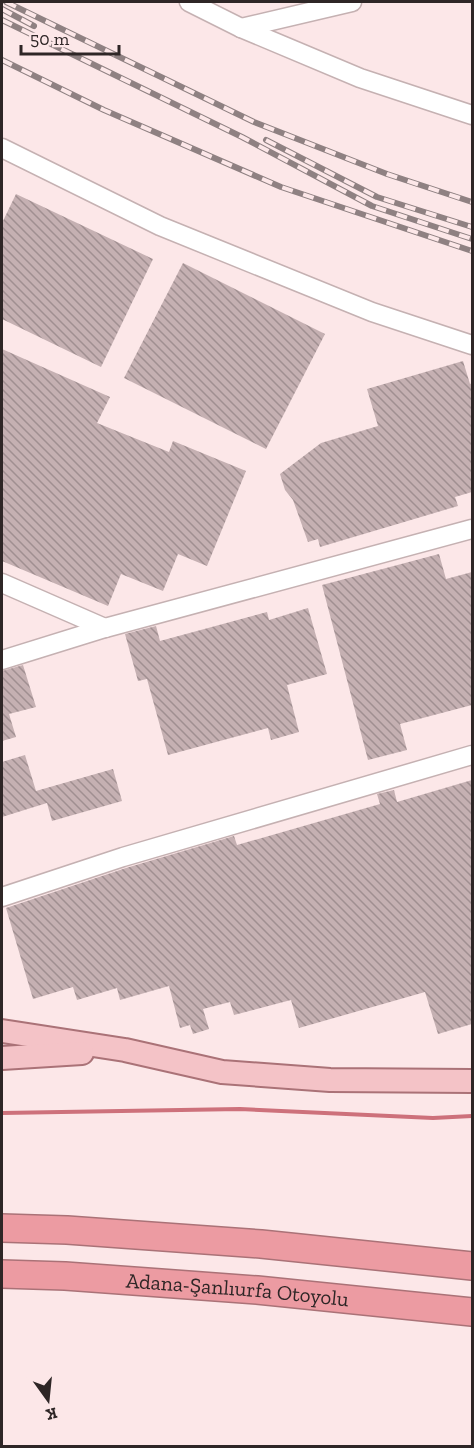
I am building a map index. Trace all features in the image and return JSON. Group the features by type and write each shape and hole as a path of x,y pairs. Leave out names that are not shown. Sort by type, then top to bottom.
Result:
{"highway":[{"path":"2,1228 68,1230 261,1244 472,1266"},
{"name":"Adana-Şanlıurfa Otoyolu","path":"2,1274 65,1276 257,1290 472,1312"}],"main road":[{"path":"2,1031 125,1050 222,1072 330,1080 472,1081"},
{"path":"2,1058 125,1050"}],"street":[{"path":"189,2 241,28 360,78 472,115"},
{"path":"241,28 352,2"},
{"path":"2,148 160,226 372,312 472,345"},
{"path":"2,660 105,628 472,529"},
{"path":"2,584 105,628"},
{"path":"2,897 123,857 472,755"}],"building":[{"path":"16,194 153,259 101,367 2,319 2,223"},
{"path":"183,263 325,334 266,449 124,378"},
{"path":"2,349 110,397 97,423 169,452 173,441 246,471 207,566 178,554 163,591 121,574 108,606 2,561"},
{"path":"463,361 470,384 472,383 472,492 455,497 458,506 320,547 318,539 308,542 293,500 285,490 280,474 321,443 378,426 367,389"},
{"path":"439,554 446,579 472,572 472,705 400,724 407,750 368,760 322,585"},
{"path":"308,608 327,674 287,685 299,732 271,740 268,728 168,755 147,679 138,681 125,634 156,626 160,641 267,612 269,620"},
{"path":"23,665 36,707 9,714 16,737 2,741 2,671"},
{"path":"25,755 36,791 113,769 122,801 52,821 47,803 2,817 2,762"},
{"path":"472,780 472,1024 438,1034 425,992 299,1028 291,1000 234,1015 230,1002 203,1009 209,1029 193,1034 190,1025 180,1028 169,986 120,1000 117,988 77,1000 73,987 33,999 6,908 126,868 234,836 237,845 380,804 377,794 394,790 397,802"}],"waterway":[{"path":"2,1113 240,1109 433,1118 472,1116"}],"railway":[{"path":"6,2 254,122 387,174 472,202"},
{"path":"2,9 34,26"},
{"path":"2,20 242,137 372,206 472,239"},
{"path":"2,60 104,110 281,187 472,251"},
{"path":"266,140 377,197 472,227"}]}
